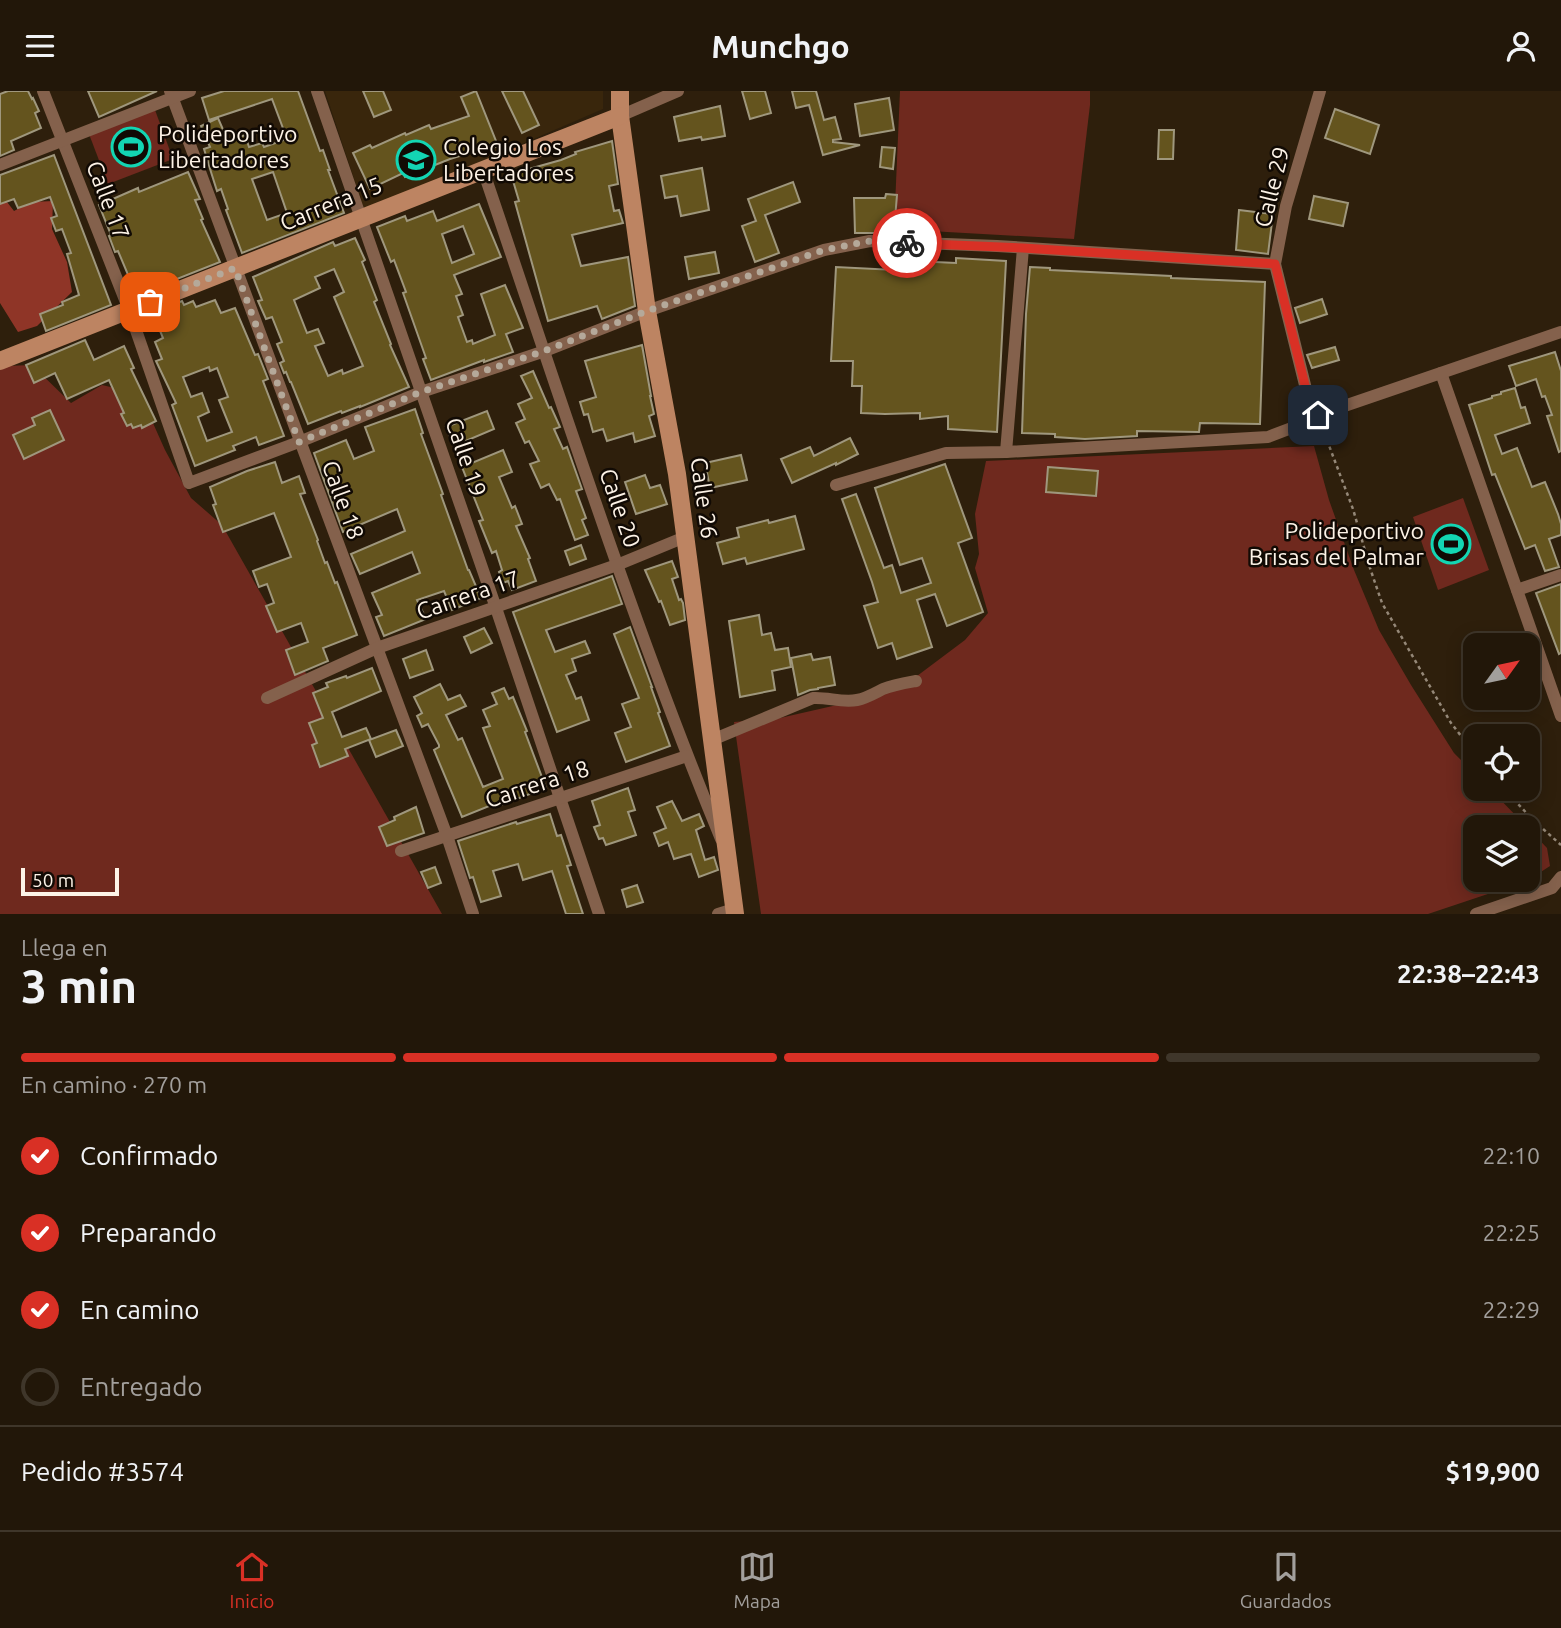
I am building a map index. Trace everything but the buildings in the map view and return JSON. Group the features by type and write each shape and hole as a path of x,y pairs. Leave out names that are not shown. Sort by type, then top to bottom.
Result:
{"street":[{"name":"Calle 17","path":"43,91 129,310 189,483 299,442"},
{"path":"0,165 171,94 190,91"},
{"name":"Calle 19","path":"317,91 496,608 598,914"},
{"name":"Calle 26","path":"620,91 620,116 647,311 677,474 727,856 729,913"},
{"name":"Carrera 15","path":"0,361 678,91"},
{"name":"Calle 29","path":"1318,415 1306,389 1275,264 1286,206 1320,91"},
{"name":"Calle 18","path":"171,94 447,836 473,914"},
{"name":"Calle 20","path":"483,170 617,565 727,856"},
{"path":"299,442 421,392 544,351 647,311 824,250 870,241 1275,264"},
{"path":"1006,452 1023,248"},
{"path":"836,485 946,453 1268,437 1318,415 1560,336"},
{"path":"1441,373 1561,716"},
{"name":"Carrera 17","path":"267,698 377,648 617,565 685,537"},
{"path":"1517,590 1561,575"},
{"path":"712,740 813,698 858,700 886,688 916,681"},
{"name":"Carrera 18","path":"401,851 687,756"},
{"path":"1476,914 1552,888 1561,877"}],"path":[{"path":"1318,415 1353,509 1382,603 1451,723 1463,738"},
{"path":"1515,801 1561,845"}],"shaded area":[{"name":"Colegio Los Libertadores","path":"325,91 603,91 603,109 365,212"},
{"path":"900,91 1090,91 1074,239 894,229"},
{"name":"Polideportivo Libertadores","path":"155,110 173,159 108,184 89,134"},
{"path":"0,193 14,211 31,202 53,201 52,229 67,262 72,292 37,326 18,332 0,303"},
{"path":"32,365 71,403 102,385 140,394 165,450 191,498 222,525 442,914 0,914 0,368"},
{"path":"1314,446 1329,500 1379,630 1454,753 1463,762 1463,801 1502,801 1515,815 1463,815 1463,892 1494,892 1428,914 761,914 734,722 780,718 901,688 965,640 988,613 975,568 979,554 975,514 986,461"},
{"name":"Polideportivo Brisas del Palmar","path":"1463,498 1489,570 1438,590 1413,517"},
{"path":"1540,841 1547,848 1550,866 1540,873"}],"way so far":[{"path":"150,302 235,268 299,442 421,392 544,351 647,311 824,250 870,241 907,243"}],"place":[{"name":"Polideportivo Libertadores","path":"131,147"},
{"name":"Colegio Los Libertadores","path":"416,160"},
{"name":"Polideportivo Brisas del Palmar","path":"1451,544"}],"route":[{"path":"907,243 1275,264 1306,389 1318,415"}]}
